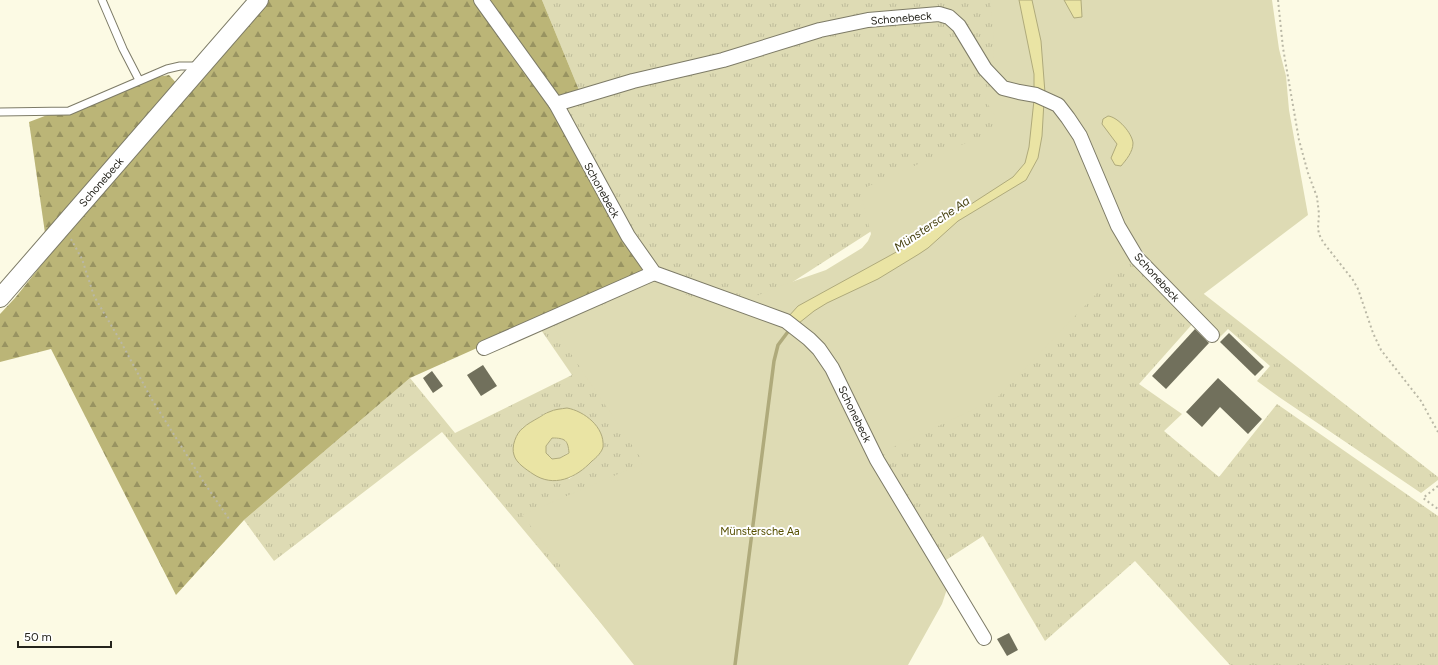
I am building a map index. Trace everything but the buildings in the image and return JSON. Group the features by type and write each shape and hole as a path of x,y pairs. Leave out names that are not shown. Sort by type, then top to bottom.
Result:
{"street":[{"name":"Schonebeck","path":"0,298 260,0"},
{"name":"Schonebeck","path":"481,0 556,104 628,236 654,273 786,321 819,349 832,368 877,460 984,638"},
{"name":"Schonebeck","path":"556,104 633,81 723,60 820,30 868,20 939,14 949,17 959,26 985,70 1003,88 1036,95 1058,105 1080,136 1118,226 1137,258 1212,336"},
{"path":"484,348 654,273"}],"lane":[{"path":"102,0 139,80"},
{"path":"0,112 69,111 167,69 180,66 202,66"}],"path":[{"path":"1278,0 1283,48 1299,140 1308,173 1317,197 1319,234 1323,242 1355,285 1381,350 1421,401 1438,432"},
{"path":"60,229 71,238 74,243 82,259 94,296 151,398 203,481 229,519"},
{"path":"1438,486 1423,498 1438,509"}],"green space":[{"path":"263,0 542,0 579,90 547,99 649,271 410,378 244,520 176,595 51,349 0,362 0,314 15,298 103,188"},
{"path":"542,0 1015,0 1005,83 939,10 720,54 579,90"},
{"name":"Münstersche Aa","path":"990,0 1272,0 1279,49 1286,76 1289,110 1308,215 1189,305 1165,280 1140,248 996,399 872,457 936,567 934,569 947,589 942,604 908,665 634,665 565,578 565,571 522,515 644,463 553,327 655,282 699,300 739,311 754,297 826,270 862,248 868,241 871,234 860,190 986,134 997,120 985,99 990,84 993,60 993,26"},
{"path":"947,20 983,72 1033,99 887,221 760,303 662,271 646,257 611,189 559,104 868,26"},
{"path":"169,75 178,85 45,233 29,122 139,80"},
{"path":"1039,158 1195,321 1139,384 1182,414 1164,431 1219,477 1277,404 1438,516 1438,665 1230,665 1135,561 1045,641 983,536 943,562 892,478 815,313"},
{"path":"649,277 785,323 636,665 442,432 274,561 244,520 410,378 455,433 572,375 539,327","holes":["547,412 583,414 598,428 601,452 586,467 569,479 522,428"]},
{"path":"1195,287 1438,477 1438,480 1421,493 1257,381 1270,366 1228,329 1219,338 1200,315 1180,297"},
{"path":"552,438 564,439 568,444 569,452 560,458 552,459 546,453 546,446"}],"shaded area":[{"path":"1019,0 1032,0 1041,41 1045,93 1034,92 1034,74"},
{"path":"1064,0 1081,0 1082,17 1074,18"},
{"path":"1034,100 1044,101 1042,136 1038,158 1026,180 958,221 928,248 878,279 827,303 799,323 788,317 798,306 900,250 1013,177 1025,163 1029,147"},
{"path":"1108,116 1120,122 1132,139 1132,150 1121,166 1115,165 1111,158 1117,144 1102,124 1103,119"},
{"path":"567,408 586,416 592,421 601,433 603,447 597,457 586,467 572,476 557,481 541,478 533,474 517,461 513,452 515,440 520,430 530,423 548,412","holes":["552,438 563,439 567,443 569,453 560,458 552,459 546,453 546,446"]}],"waterway":[{"name":"Münstersche Aa","path":"735,665 774,361 778,345 790,329"}]}
